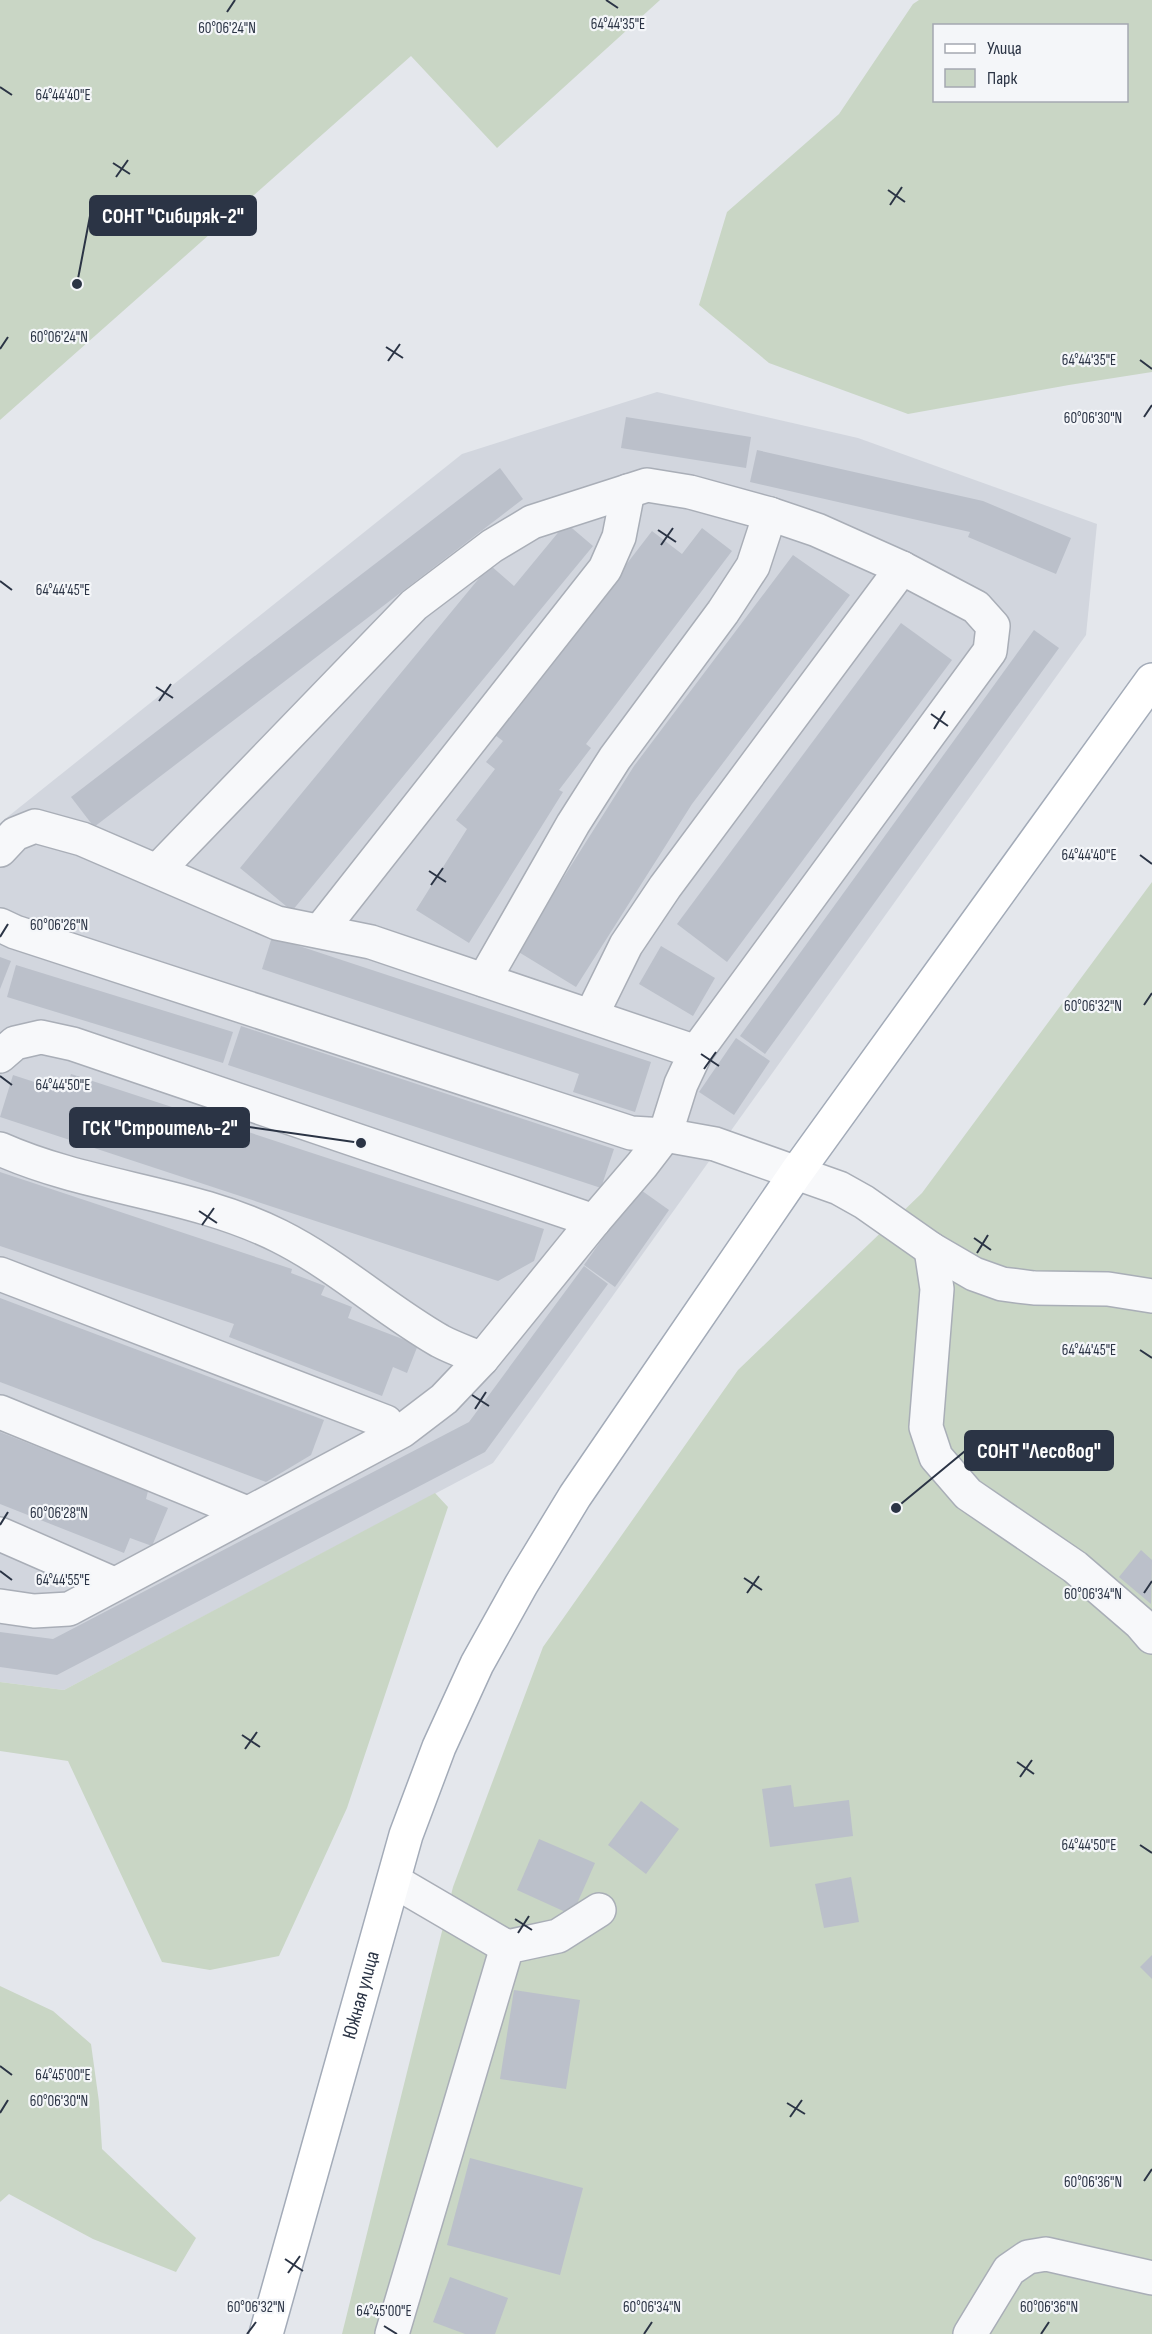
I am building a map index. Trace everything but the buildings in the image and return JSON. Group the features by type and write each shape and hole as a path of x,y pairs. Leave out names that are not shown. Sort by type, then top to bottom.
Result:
{"main road":[{"name":"Южная улица","path":"266,2334 406,1835 439,1747 477,1664 575,1496 796,1173 1152,680"}],"street":[{"path":"0,1606 34,1611 69,1609 402,1431 444,1399 482,1359 642,1165 664,1135 681,1084 696,1052 990,651 993,626 976,607 902,568 817,530 770,514 690,492 647,485 532,522 492,546 414,605 157,871"},
{"path":"320,931 605,569 619,537 628,491"},
{"path":"484,980 573,824 609,767 723,612 753,566 770,514"},
{"path":"591,1016 626,945 665,887 902,568"},
{"path":"0,850 15,834 36,826 82,839 277,922 371,942 696,1052"},
{"path":"0,925 15,932 631,1133 664,1135 715,1144 839,1188 864,1202 931,1249 974,1274 1002,1284 1034,1288 1108,1289 1152,1296"},
{"path":"0,1056 15,1043 40,1037 73,1044 594,1221"},
{"path":"0,1149 55,1169 218,1211 279,1236 335,1268 404,1318 442,1342 482,1359"},
{"path":"931,1249 937,1288 927,1427 936,1457 968,1494 1075,1567 1140,1623 1152,1637"},
{"path":"0,1274 386,1422"},
{"path":"0,1412 247,1513"},
{"path":"0,1534 114,1584"},
{"path":"394,1881 507,1947 558,1936 599,1910"},
{"path":"392,2334 507,1947"},
{"path":"970,2334 1009,2270 1028,2257 1046,2254 1152,2278"}],"shaded area":[{"path":"657,392 858,438 1097,524 1086,635 493,1463 64,1690 0,1682 0,823 462,454"}],"green space":[{"path":"0,0 660,0 497,148 411,56 0,420"},
{"path":"919,0 1152,0 1152,372 908,414 769,363 699,305 727,212 839,114 913,4"},
{"path":"1152,882 1152,2334 342,2334 453,1887 543,1647 738,1370 922,1193"},
{"path":"435,1493 448,1507 347,1808 279,1956 210,1970 162,1962 68,1761 0,1751 0,1682 64,1690"},
{"path":"0,1986 53,2011 91,2044 99,2102 102,2149 196,2238 176,2272 93,2239 9,2194 0,2202"}],"place":[{"name":"СОНТ \"Сибиряк-2\"","path":"77,284"},
{"name":"ГСК \"Строитель-2\"","path":"361,1143"},
{"name":"СОНТ \"Лесовод\"","path":"896,1508"}]}
